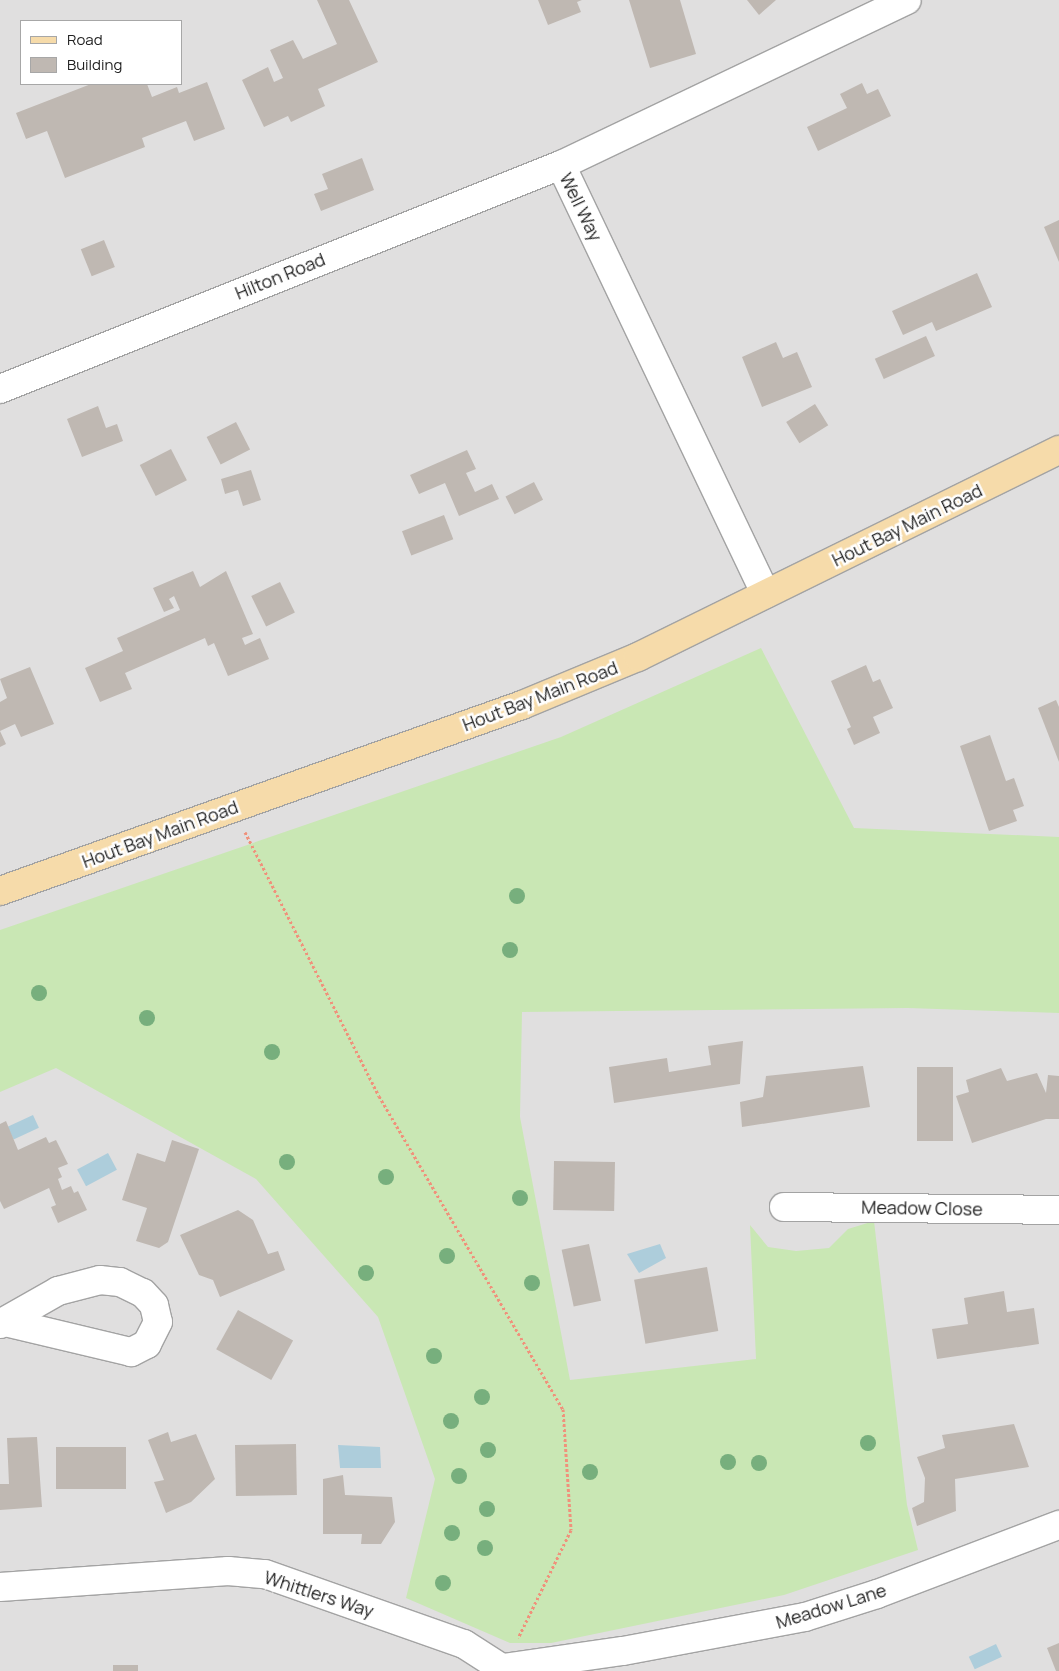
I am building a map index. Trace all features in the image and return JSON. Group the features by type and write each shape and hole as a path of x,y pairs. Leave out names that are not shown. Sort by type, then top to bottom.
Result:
{"main road":[{"name":"Hout Bay Main Road","path":"0,891 522,705 638,657 1059,450"}],"street":[{"name":"Well Way","path":"766,594 561,165 907,0"},
{"name":"Hilton Road","path":"0,389 561,165"},
{"name":"Meadow Close","path":"784,1207 1059,1210"},
{"path":"100,1280 120,1282 143,1293 154,1305 158,1322 148,1344 131,1352 3,1323 58,1291 100,1280"},
{"name":"Meadow Lane","path":"504,1670 623,1652 805,1617 877,1594 1059,1525"},
{"name":"Whittlers Way","path":"0,1587 228,1571 265,1574 464,1644 504,1670"},
{"path":"602,1671 623,1652"}],"path":[{"path":"233,808 379,1096 563,1409 572,1530 504,1670"}],"shaded area":[{"path":"0,0 1059,0 1059,1671 0,1671"}],"green space":[{"path":"761,648 854,828 1059,837 1059,1013 908,1008 522,1012 520,1117 570,1380 756,1359 750,1225 768,1247 796,1251 829,1248 848,1229 874,1221 907,1505 918,1550 784,1595 551,1643 510,1643 406,1598 435,1479 378,1317 256,1179 56,1068 0,1092 0,930 561,737"}],"water":[{"path":"33,1115 39,1128 14,1140 8,1127"},
{"path":"108,1153 117,1170 86,1186 77,1169"},
{"path":"660,1244 666,1258 639,1273 627,1254"},
{"path":"338,1445 380,1447 381,1468 340,1468"},
{"path":"996,1644 1002,1657 975,1669 969,1657"}],"building":[{"path":"317,0 349,0 378,62 318,89 325,106 291,122 288,116 264,127 242,80 268,67 274,82 283,78 270,50 293,40 303,59 337,44"},
{"path":"538,0 582,0 577,2 581,12 548,25"},
{"path":"629,0 680,0 696,54 650,68"},
{"path":"747,0 776,0 759,15"},
{"path":"207,82 225,129 194,141 186,121 142,138 145,147 65,178 47,131 26,139 16,113 88,85 147,85 152,97 177,87 179,93"},
{"path":"862,83 867,94 878,89 891,116 818,151 807,127 847,108 840,94"},
{"path":"362,158 374,190 321,211 314,194 328,189 322,174"},
{"path":"1059,220 1059,262 1044,227"},
{"path":"104,240 115,267 92,276 81,249"},
{"path":"977,273 992,307 936,331 932,322 903,335 892,311"},
{"path":"926,336 935,356 884,379 875,359"},
{"path":"776,342 783,358 797,352 812,387 762,407 742,357"},
{"path":"815,404 828,425 799,443 786,422"},
{"path":"98,406 106,428 117,424 123,441 82,457 67,419"},
{"path":"236,422 250,450 221,465 207,437"},
{"path":"171,449 187,480 156,496 140,465"},
{"path":"467,450 476,469 466,473 475,492 492,484 499,499 459,516 445,483 419,494 410,475"},
{"path":"251,470 261,500 243,506 238,490 225,494 221,479"},
{"path":"534,482 543,500 515,514 505,497"},
{"path":"444,515 453,539 411,555 402,531"},
{"path":"193,571 200,587 226,571 253,634 242,638 245,645 260,638 269,659 228,676 214,643 208,646 205,638 125,673 132,689 100,702 85,668 123,651 117,638 180,610 174,596 169,599 174,608 164,612 153,588"},
{"path":"280,582 295,613 266,627 251,596"},
{"path":"866,665 873,682 880,679 893,708 873,717 880,733 854,745 847,729 851,727 831,681"},
{"path":"30,667 54,724 21,737 15,724 0,731 0,702 7,698 0,679"},
{"path":"1056,700 1059,707 1059,762 1038,708"},
{"path":"0,731 6,744 0,747"},
{"path":"990,735 1006,781 1014,778 1024,806 1013,810 1017,821 989,831 960,746"},
{"path":"743,1041 740,1084 614,1103 609,1067 667,1058 669,1072 711,1065 708,1046"},
{"path":"863,1066 870,1107 742,1127 740,1102 763,1097 766,1076"},
{"path":"917,1067 953,1067 953,1141 917,1141"},
{"path":"1001,1068 1007,1081 1037,1073 1046,1093 1048,1075 1059,1076 1059,1119 1046,1119 972,1143 956,1096 969,1092 966,1080"},
{"path":"6,1121 18,1150 46,1137 49,1143 56,1140 68,1164 58,1168 62,1177 58,1179 62,1190 71,1186 74,1193 78,1191 87,1210 58,1223 51,1207 56,1205 49,1188 4,1209 0,1201 0,1124"},
{"path":"172,1140 199,1149 168,1242 159,1248 136,1241 147,1208 122,1200 137,1153 165,1162"},
{"path":"554,1161 615,1162 614,1211 553,1210"},
{"path":"238,1210 253,1220 268,1254 278,1251 285,1270 220,1297 213,1280 199,1275 180,1235"},
{"path":"589,1244 601,1301 574,1307 562,1250"},
{"path":"707,1267 718,1331 645,1344 634,1280"},
{"path":"1004,1291 1007,1312 1034,1308 1039,1344 937,1359 932,1329 968,1324 964,1298"},
{"path":"238,1310 293,1341 271,1380 216,1349"},
{"path":"1014,1424 1029,1467 955,1479 956,1511 917,1526 912,1508 924,1502 925,1478 917,1457 945,1448 942,1435"},
{"path":"168,1432 171,1442 196,1434 215,1479 191,1502 166,1513 154,1482 164,1480 148,1440"},
{"path":"37,1437 42,1507 0,1510 0,1484 9,1484 7,1438"},
{"path":"296,1444 297,1495 236,1496 235,1445"},
{"path":"56,1447 126,1447 126,1489 56,1489"},
{"path":"343,1475 345,1495 392,1497 395,1522 381,1544 361,1544 362,1534 323,1534 323,1479"},
{"path":"1059,1643 1059,1671 1056,1671 1047,1648"},
{"path":"113,1665 138,1665 138,1671 113,1671"}]}
